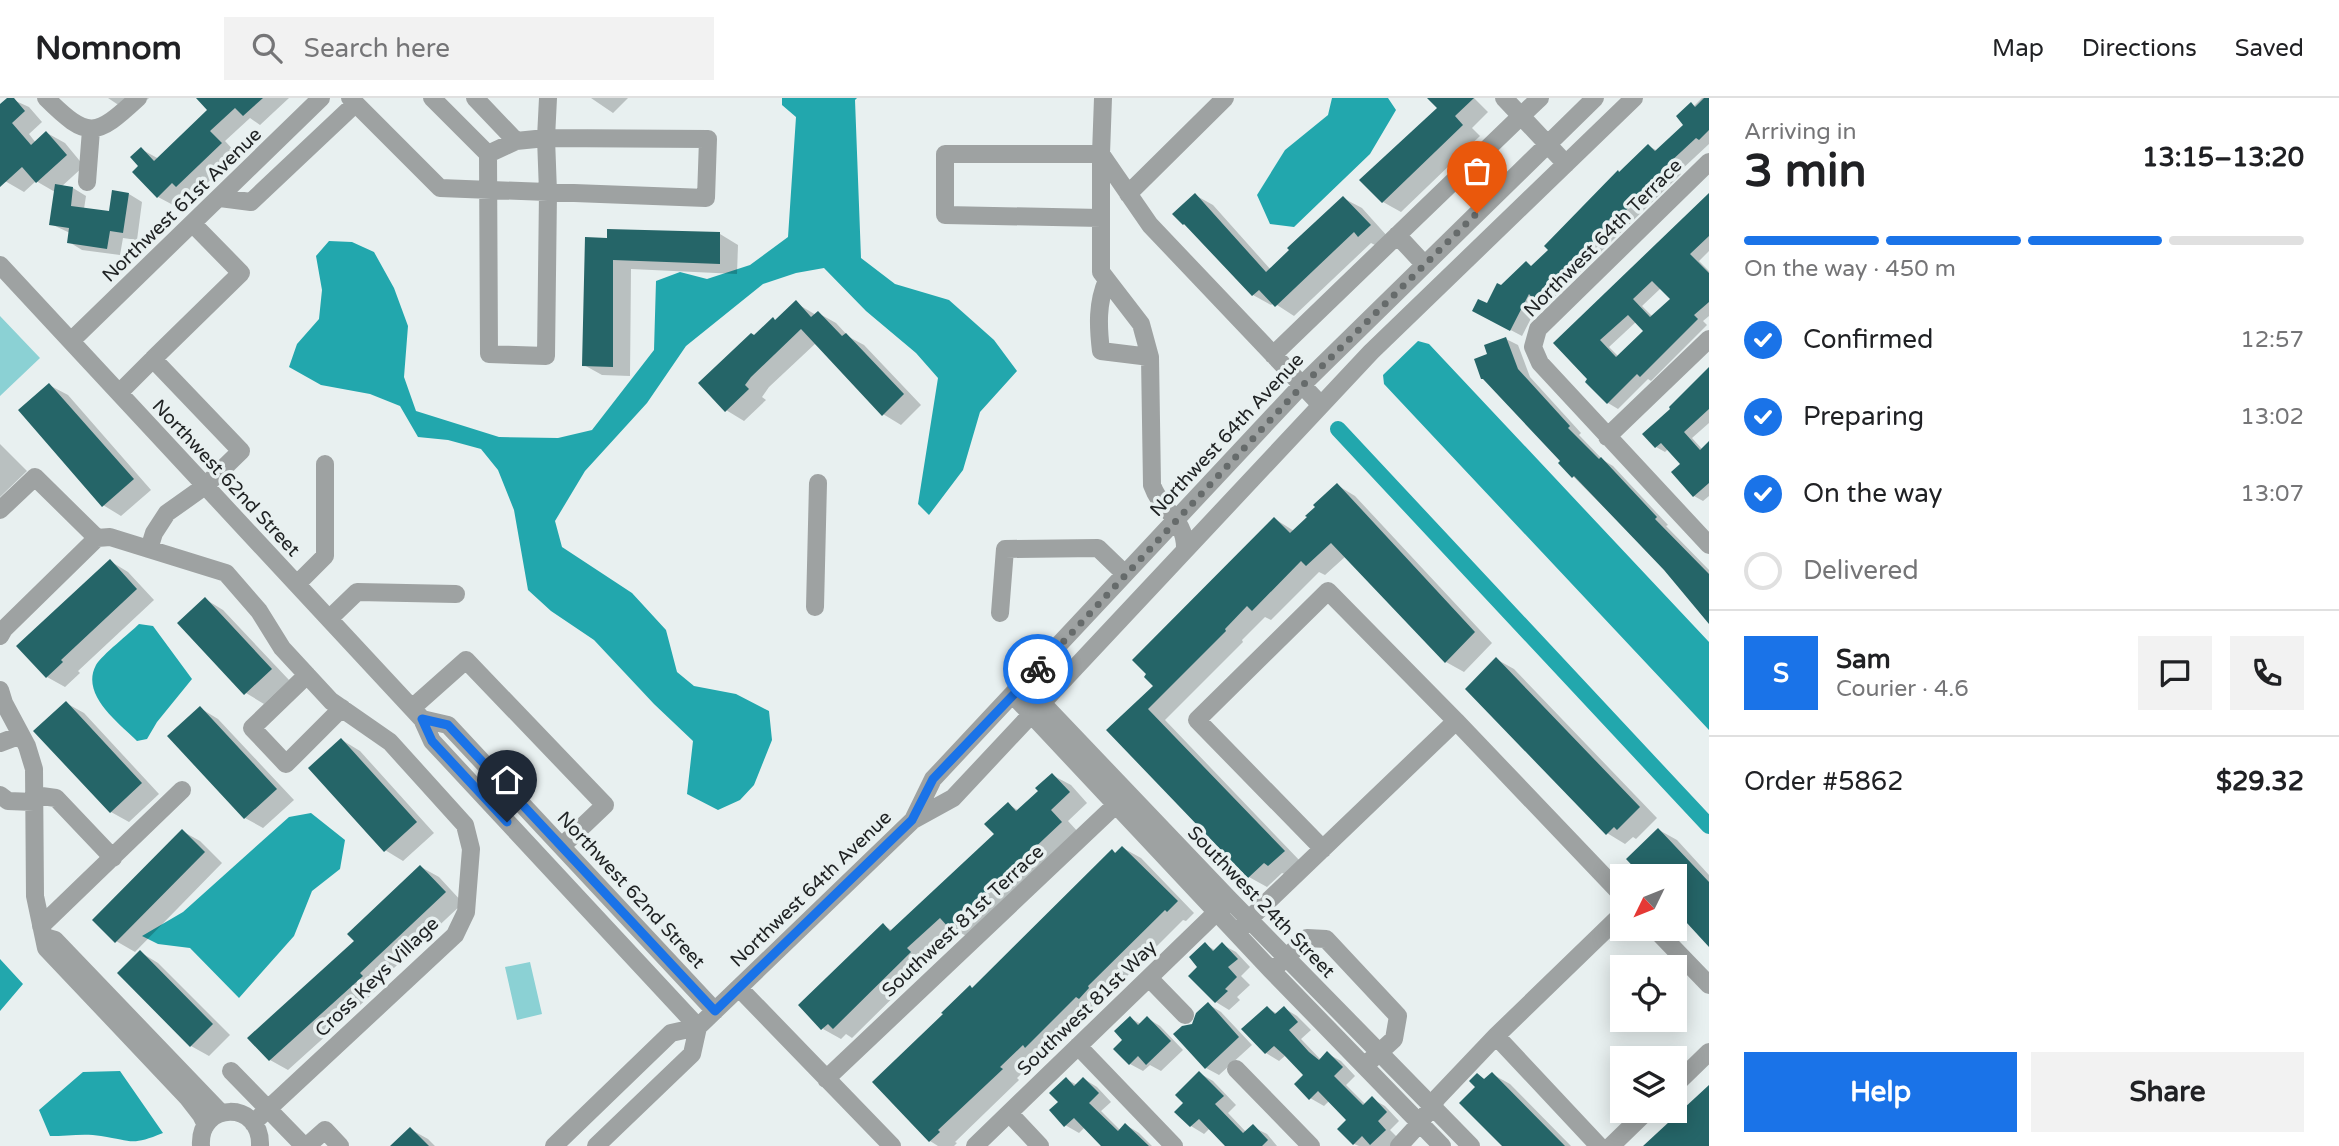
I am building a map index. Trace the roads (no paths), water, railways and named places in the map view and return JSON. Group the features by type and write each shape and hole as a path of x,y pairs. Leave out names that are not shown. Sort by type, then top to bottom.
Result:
{"street":[{"path":"47,98 69,120 91,130 114,121 138,98"},
{"name":"Northwest 61st Avenue","path":"71,341 321,98"},
{"path":"432,98 488,154 489,354 546,356 548,98"},
{"path":"475,98 516,141"},
{"path":"1103,98 1101,272 1141,324 1150,357 1152,485 1157,498 1182,526 1185,550"},
{"path":"1128,194 1226,98"},
{"path":"1504,98 1566,164"},
{"path":"1273,355 1540,98"},
{"name":"Northwest 64th Avenue","path":"912,820 933,779 1302,386 1595,98"},
{"name":"Northwest 64th Avenue","path":"698,1027 912,820 953,798 1371,352 1634,98"},
{"path":"220,198 251,202 352,101 440,188 706,198 708,139 546,138 516,141 488,154"},
{"path":"87,182 91,130"},
{"path":"1101,154 1150,225 1321,404"},
{"path":"1101,154 945,155 945,215 1101,218"},
{"name":"Northwest 64th Terrace","path":"1607,437 1540,363 1533,347 1538,329 1709,162"},
{"path":"119,393 241,272 193,224"},
{"path":"1397,235 1424,264"},
{"name":"Northwest 62nd Street","path":"0,265 417,713 432,741 698,1027"},
{"path":"1107,279 1100,296 1098,331 1101,351 1150,357"},
{"path":"1709,339 1607,437 1709,545"},
{"path":"149,549 154,533 167,513 205,486 241,451 153,359"},
{"path":"297,584 325,556 325,464"},
{"path":"0,510 35,477 97,538 0,636"},
{"path":"815,607 818,483"},
{"path":"1695,531 1709,518"},
{"name":"Cross Keys Village","path":"97,538 110,537 226,573 259,611 282,648 331,701 390,742 465,825 471,849 466,912 455,934 253,1123"},
{"path":"1000,613 1005,549 1097,548 1125,574"},
{"path":"1322,849 1198,720 1328,591 1610,882"},
{"path":"329,619 358,592 456,594"},
{"path":"417,713 466,660 605,805 562,846"},
{"path":"307,675 252,728 286,764 342,708"},
{"path":"0,690 27,746 34,769 35,897 46,948 196,1107 206,1125"},
{"name":"Southwest 24th Street","path":"1018,690 1242,926 1272,970 1442,1146"},
{"name":"Northwest 62nd Street","path":"417,713 448,725 715,1011"},
{"path":"1242,926 1456,721"},
{"path":"0,743 21,735"},
{"path":"43,932 182,790"},
{"path":"0,795 8,801 56,798 113,858"},
{"name":"Southwest 81st Terrace","path":"826,1079 1121,799"},
{"path":"561,880 576,883 592,879"},
{"name":"Southwest 81st Way","path":"975,1146 1223,906"},
{"name":"Southwest 24th Street","path":"1242,926 1285,957 1471,1146"},
{"path":"1399,1146 1496,1037 1610,926"},
{"path":"43,932 55,940 221,1113"},
{"path":"1272,970 1307,938 1326,939 1398,1016 1394,1039 1365,1066"},
{"path":"1668,942 1709,985"},
{"path":"1149,978 1185,1015"},
{"path":"739,988 892,1146"},
{"path":"554,1146 671,1032 698,1027 692,1054 596,1146"},
{"path":"1496,1037 1600,1146"},
{"path":"1078,1046 1174,1146"},
{"path":"1687,1073 1709,1052"},
{"path":"1236,1069 1311,1146"},
{"path":"231,1072 306,1146 325,1130 340,1146"},
{"path":"201,1146 202,1132 214,1116 234,1112 243,1114 253,1123 261,1138 260,1146"},
{"path":"1009,1113 1040,1146"},
{"path":"1611,1146 1635,1123"}],"waterway":[{"path":"1338,429 1709,826"}]}
